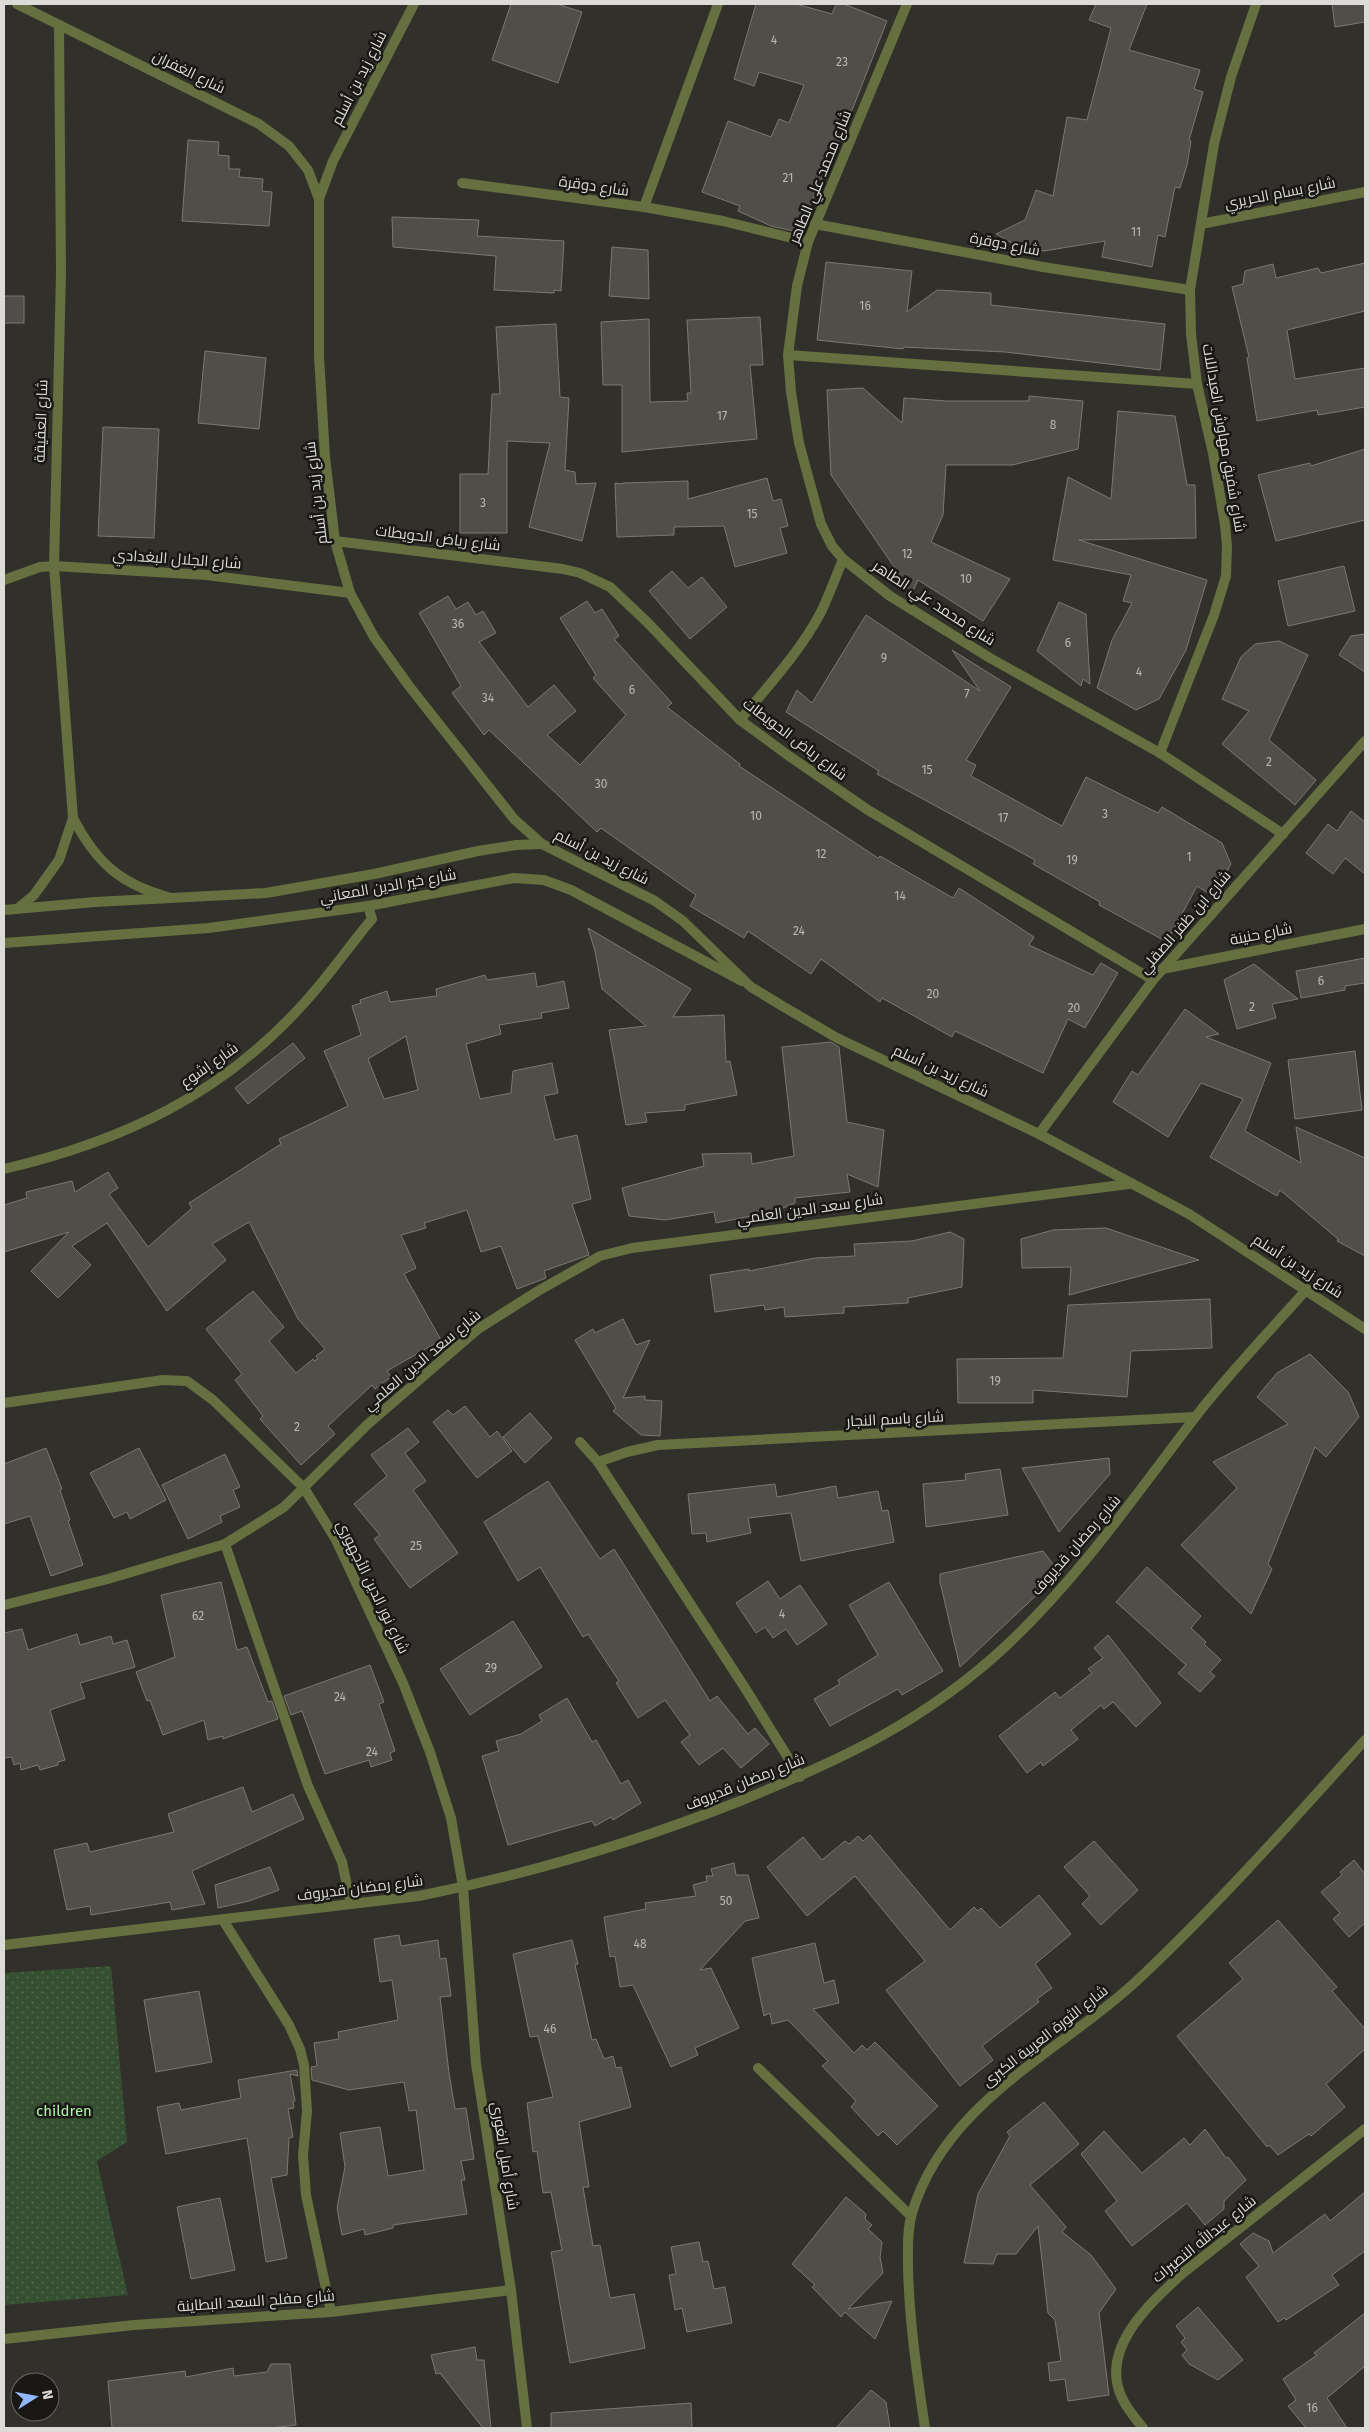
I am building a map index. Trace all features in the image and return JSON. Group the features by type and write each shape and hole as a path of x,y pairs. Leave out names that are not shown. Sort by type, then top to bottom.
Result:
{"street":[{"name":"شارع الغفران","path":"16,4 259,124 289,146 299,158 308,170 319,199"},
{"name":"شارع زيد بن أسلم","path":"414,4 333,161 319,199 319,356 325,457 335,541 350,593 374,637 409,686 514,818 542,844 655,901 706,940 751,987 838,1038 1039,1134 1189,1214 1307,1289 1365,1329"},
{"path":"644,208 718,4"},
{"name":"شارع محمد علي الطاهر","path":"907,4 815,224 808,242 797,286 788,355 795,418 808,481 821,524 832,546 843,559 890,596 941,628 1160,753 1283,834"},
{"name":"شارع شفيق مهاوش العبداللات","path":"1160,753 1214,615 1226,576 1228,546 1226,525 1213,453 1197,384 1191,334 1190,290 1206,180 1214,144 1232,77 1256,4"},
{"name":"شارع العقيقة","path":"17,909 34,895 56,866 68,840 73,818 54,566 61,273 59,25"},
{"name":"شارع دوقرة","path":"462,183 723,221 808,242"},
{"name":"شارع بسام الحريري","path":"1201,224 1365,192"},
{"name":"شارع دوقرة","path":"815,224 1043,267 1190,290"},
{"path":"788,355 1197,384"},
{"name":"شارع رياض الحويطات","path":"335,541 563,569 595,579 610,587 648,623 740,720 868,810 1153,980"},
{"path":"740,720 780,672 810,630 828,596 843,559"},
{"name":"شارع الجلال البغدادي","path":"4,580 40,567 54,566 206,574 350,593"},
{"name":"شارع ابن ظفر الصقلي","path":"1039,1134 1162,969 1365,741"},
{"name":"شارع العقيقة","path":"73,818 86,842 102,862 122,879 146,891 171,898"},
{"name":"شارع خير الدين المعاني","path":"4,910 171,898 266,894 374,874 478,851 516,845 542,844"},
{"name":"شارع خير الدين المعاني","path":"4,943 209,928 368,906 514,878 544,880 571,890 751,987"},
{"name":"شارع إشوع","path":"4,1169 58,1156 131,1130 173,1108 220,1079 263,1044 306,1002 372,919 368,906"},
{"name":"شارع حنينة","path":"1162,969 1365,930"},
{"name":"شارع سعد الدين العلمي","path":"4,1605 108,1578 225,1544 284,1507 368,1424 478,1329 538,1291 600,1256 642,1246 1130,1184"},
{"name":"شارع رمضان قديروف","path":"4,1945 419,1896 463,1887 557,1864 680,1825 800,1777 851,1754 905,1724 962,1684 1009,1642 1051,1598 1136,1498 1194,1417 1307,1289"},
{"name":"شارع نور الدين الأجهوري","path":"4,1404 163,1380 187,1381 212,1400 304,1488 335,1538 403,1683 430,1752 451,1818 463,1887"},
{"name":"شارع باسم النجار","path":"598,1462 627,1452 658,1445 1194,1417"},
{"path":"580,1442 598,1462 745,1688 800,1777"},
{"path":"225,1544 308,1786 342,1862 350,1904"},
{"name":"شارع الثورة العربية الكبرى","path":"925,2428 913,2340 908,2280 908,2244 911,2216 923,2182 939,2154 970,2116 1000,2088 1121,1996 1187,1933 1365,1740"},
{"name":"شارع أميل الغوري","path":"463,1887 476,2064 510,2290 527,2428"},
{"path":"223,1920 289,2025 300,2049 304,2065 307,2111 303,2155 306,2195 331,2312"},
{"path":"758,2068 911,2216"},
{"name":"شارع عبدالله النصيرات","path":"1143,2428 1123,2400 1117,2384 1116,2368 1126,2335 1159,2295 1183,2273 1365,2129"},
{"name":"شارع مفلح السعد البطاينة","path":"4,2339 134,2326 331,2312 510,2290"}],"green space":[{"name":"children","path":"111,1966 127,2142 97,2161 128,2295 4,2305 4,1973"}],"building":[{"path":"511,4 557,4 582,12 558,83 492,60"},
{"path":"756,4 796,4 832,14 836,4 844,4 887,21 847,123 798,232 771,226 738,211 740,206 702,192 728,121 771,137 779,119 789,123 804,85 759,72 754,86 734,79"},
{"path":"1096,4 1147,4 1129,50 1200,70 1194,89 1203,92 1189,140 1191,141 1187,165 1180,188 1175,187 1165,237 1158,235 1152,267 1102,257 1105,241 1044,251 1015,245 996,234 1025,220 1036,190 1053,196 1067,117 1087,120 1111,28 1089,20"},
{"path":"1332,4 1365,4 1365,22 1335,27"},
{"path":"188,140 219,142 218,155 229,156 229,169 240,169 239,177 263,179 262,191 272,192 269,226 182,221"},
{"path":"392,217 479,220 477,236 564,241 561,291 554,290 554,293 494,290 496,256 393,247"},
{"path":"612,247 648,250 649,299 609,296"},
{"path":"826,262 912,271 907,312 937,290 991,293 991,305 1165,324 1160,370 1005,352 904,347 903,349 817,340"},
{"path":"1365,263 1365,311 1287,330 1295,379 1365,368 1365,407 1318,415 1317,410 1257,421 1247,358 1249,357 1232,287 1243,284 1245,271 1273,264 1276,278 1318,268 1321,273"},
{"path":"4,296 24,296 24,323 4,323"},
{"path":"760,317 763,365 750,365 757,439 622,452 622,385 603,385 601,322 649,319 650,402 688,401 687,393 691,393 687,320"},
{"path":"556,324 560,397 569,398 565,470 575,472 576,484 596,483 582,541 529,527 550,443 507,441 507,533 460,533 460,474 488,474 492,394 500,394 496,327"},
{"path":"205,351 266,358 259,429 198,423"},
{"path":"863,388 902,423 904,398 947,401 1029,401 1029,396 1083,401 1078,449 1012,465 946,465 943,515 931,542 1010,579 983,621 918,580 912,593 831,475 827,390"},
{"path":"1118,411 1175,416 1187,485 1195,485 1196,538 1079,540 1207,580 1186,650 1159,699 1136,710 1097,688 1112,640 1132,603 1123,601 1131,575 1053,560 1068,477 1111,499"},
{"path":"103,427 159,429 154,538 98,536"},
{"path":"1365,449 1365,520 1276,541 1258,475 1310,463 1311,466"},
{"path":"767,478 773,501 781,499 788,526 780,528 787,553 735,567 724,526 674,527 674,535 617,537 615,483 688,481 688,499"},
{"path":"1344,566 1355,611 1288,626 1278,581"},
{"path":"672,571 688,588 702,577 727,607 690,639 649,591"},
{"path":"448,596 456,609 468,602 476,615 483,611 496,633 479,642 528,707 554,685 576,711 547,735 580,765 626,715 593,678 596,675 560,618 587,601 595,613 602,609 619,636 614,639 672,703 667,707 740,764 739,766 878,858 880,856 953,898 959,888 1034,937 1029,945 1093,975 1101,963 1118,973 1085,1028 1068,1019 1043,1073 955,1031 952,1037 882,998 880,1002 821,959 811,974 748,931 744,938 690,906 696,895 601,828 597,832 489,730 484,735 452,693 461,686 419,613"},
{"path":"1059,602 1086,614 1090,684 1083,679 1081,686 1037,651"},
{"path":"866,615 980,691 952,650 1011,687 966,760 976,765 971,776 1062,826 1086,777 1158,813 1162,807 1222,843 1231,864 1213,896 1197,886 1167,942 1099,905 1100,902 1033,864 1035,860 877,774 879,771 786,712 797,690 812,703"},
{"path":"1365,634 1365,672 1339,655 1351,636"},
{"path":"1279,641 1308,655 1269,740 1316,780 1295,805 1222,744 1249,711 1222,699 1241,657 1255,644"},
{"path":"1351,811 1365,822 1365,874 1345,858 1333,874 1306,853 1328,824 1337,831"},
{"path":"588,928 691,989 673,1017 724,1015 726,1062 730,1061 737,1095 685,1105 685,1110 645,1113 647,1122 626,1125 609,1030 646,1026 602,989 595,951"},
{"path":"1365,958 1365,983 1345,986 1345,990 1301,998 1296,971"},
{"path":"1254,964 1298,999 1272,1004 1276,1018 1237,1029 1224,980"},
{"path":"535,973 537,987 564,981 569,1008 541,1013 542,1018 499,1025 501,1034 466,1044 480,1099 511,1093 513,1071 552,1063 558,1093 544,1096 555,1140 577,1135 591,1199 572,1204 589,1255 544,1271 546,1278 517,1289 501,1246 481,1252 467,1210 424,1223 426,1228 401,1235 416,1268 404,1274 441,1340 387,1371 391,1377 375,1389 372,1385 328,1426 335,1434 301,1465 260,1419 263,1416 235,1380 242,1374 206,1329 253,1291 284,1327 269,1341 296,1373 313,1359 314,1361 318,1359 316,1356 325,1349 298,1319 249,1222 212,1244 226,1260 167,1311 107,1223 72,1246 91,1265 58,1298 31,1271 69,1232 4,1252 4,1205 27,1198 26,1192 72,1181 75,1192 108,1172 118,1188 109,1194 148,1247 192,1208 189,1203 281,1144 279,1139 348,1106 324,1051 361,1035 352,1006 361,1003 360,1000 387,991 390,1002 437,996 436,989 485,975 487,980","holes":["406,1036 418,1090 384,1099 368,1059"]},
{"path":"1185,1009 1219,1034 1206,1037 1271,1063 1245,1131 1301,1163 1296,1127 1365,1158 1365,1256 1337,1241 1338,1239 1280,1190 1277,1196 1210,1157 1243,1099 1201,1083 1168,1137 1113,1102 1132,1071 1138,1075"},
{"path":"831,1042 839,1047 847,1122 884,1130 878,1187 847,1174 850,1192 795,1198 795,1203 776,1211 716,1223 714,1212 665,1220 629,1216 622,1188 704,1166 702,1154 751,1153 752,1164 794,1156 782,1047"},
{"path":"293,1043 305,1058 248,1104 235,1088"},
{"path":"1355,1051 1362,1110 1295,1119 1288,1060"},
{"path":"1106,1228 1199,1260 1069,1295 1071,1267 1022,1268 1021,1239 1053,1230"},
{"path":"950,1232 964,1239 962,1287 908,1298 908,1303 844,1307 844,1313 785,1317 784,1307 765,1310 764,1305 715,1312 710,1275 749,1269 749,1271 815,1258 855,1256 854,1244 912,1241"},
{"path":"1210,1299 1212,1348 1131,1351 1127,1397 1033,1390 1033,1403 958,1403 957,1359 1063,1358 1068,1305"},
{"path":"623,1319 636,1345 650,1340 623,1398 645,1396 645,1400 662,1401 660,1436 641,1435 613,1411 616,1408 575,1340 593,1329 595,1333"},
{"path":"1310,1354 1348,1392 1359,1417 1326,1457 1315,1447 1268,1564 1272,1569 1251,1614 1181,1545 1237,1488 1213,1462 1288,1424 1257,1397 1277,1373"},
{"path":"465,1406 490,1437 497,1431 512,1451 477,1478 433,1422 448,1410 453,1415"},
{"path":"530,1413 552,1438 525,1463 503,1437"},
{"path":"408,1428 419,1442 405,1453 426,1481 413,1490 458,1553 410,1588 374,1539 380,1535 354,1504 387,1476 371,1455"},
{"path":"46,1448 62,1489 60,1490 70,1520 68,1521 83,1565 51,1576 30,1516 4,1524 4,1464"},
{"path":"139,1448 166,1500 130,1519 127,1512 114,1518 90,1473"},
{"path":"225,1454 240,1487 233,1490 240,1507 220,1516 222,1522 188,1539 162,1485"},
{"path":"1109,1458 1110,1474 1059,1532 1022,1468"},
{"path":"1000,1469 1008,1515 926,1527 923,1484 966,1480 965,1474"},
{"path":"548,1481 600,1559 614,1549 710,1701 717,1696 748,1734 755,1728 769,1744 741,1768 723,1748 699,1765 681,1742 690,1735 665,1700 638,1718 616,1683 619,1681 588,1634 583,1637 540,1567 518,1581 484,1522"},
{"path":"775,1484 777,1497 836,1486 838,1498 878,1491 882,1511 888,1510 894,1542 801,1561 791,1513 748,1518 751,1533 707,1542 706,1533 692,1534 688,1494"},
{"path":"1043,1551 1060,1573 960,1667 940,1582 940,1574"},
{"path":"1147,1567 1201,1616 1191,1628 1221,1660 1210,1672 1215,1676 1200,1692 1178,1673 1186,1665 1116,1602"},
{"path":"768,1581 780,1599 800,1585 827,1624 797,1645 786,1629 773,1638 765,1627 756,1633 736,1603"},
{"path":"221,1582 237,1650 247,1647 268,1702 272,1701 278,1719 223,1739 223,1736 208,1740 204,1720 163,1735 150,1700 147,1701 136,1672 175,1657 161,1595"},
{"path":"889,1582 943,1671 902,1695 898,1689 830,1726 814,1699 840,1684 838,1680 878,1655 849,1605"},
{"path":"513,1621 542,1667 470,1715 440,1669"},
{"path":"22,1629 28,1650 77,1634 80,1645 111,1636 113,1644 127,1640 135,1667 80,1683 85,1698 50,1710 65,1760 58,1762 58,1765 40,1770 38,1765 21,1770 20,1763 14,1765 12,1757 4,1758 4,1633"},
{"path":"1108,1635 1161,1703 1136,1727 1113,1702 1104,1709 1101,1705 1071,1730 1078,1739 1043,1766 1041,1762 1027,1773 999,1736 1055,1692 1060,1698 1092,1673 1088,1669 1103,1658 1094,1648"},
{"path":"370,1665 384,1702 379,1704 395,1751 390,1753 392,1760 371,1767 369,1760 325,1774 302,1711 291,1715 284,1696"},
{"path":"567,1698 592,1742 596,1740 621,1784 628,1780 641,1803 613,1820 611,1817 595,1826 592,1821 508,1845 482,1756 499,1751 496,1741 521,1734 542,1721 539,1715"},
{"path":"243,1787 252,1812 293,1794 304,1819 192,1871 205,1904 172,1910 170,1902 91,1915 90,1906 67,1910 54,1850 87,1843 90,1852 174,1832 168,1814"},
{"path":"870,1835 950,1930 974,1907 978,1911 981,1908 1000,1928 1039,1895 1071,1934 1035,1964 1052,1988 1037,1999 1039,2002 982,2046 993,2060 960,2086 886,1990 925,1961 855,1876 807,1916 767,1867 803,1837 822,1860 845,1841 849,1844 858,1836 863,1841"},
{"path":"1094,1841 1138,1890 1101,1925 1082,1904 1090,1896 1064,1867"},
{"path":"1354,1860 1365,1874 1365,1923 1349,1937 1333,1919 1340,1913 1321,1892 1342,1875 1340,1872"},
{"path":"734,1863 736,1875 748,1875 759,1918 745,1921 700,1970 711,1968 739,2028 695,2048 698,2055 671,2067 633,1985 620,1987 615,1956 610,1957 604,1917 646,1909 645,1903 696,1896 693,1885 707,1881 706,1876 713,1876 711,1869"},
{"path":"270,1867 279,1890 249,1901 218,1908 215,1885"},
{"path":"1278,1920 1337,1987 1332,1991 1365,2029 1365,2049 1326,2084 1345,2107 1311,2136 1309,2134 1278,2155 1269,2145 1267,2147 1177,2036 1243,1979 1229,1963"},
{"path":"399,1935 401,1946 438,1940 440,1959 446,1958 451,1996 440,1997 449,2073 455,2109 466,2108 474,2159 461,2161 465,2180 461,2180 467,2214 393,2225 393,2228 365,2235 364,2229 342,2235 337,2208 345,2167 340,2133 380,2127 388,2176 424,2170 416,2110 409,2111 404,2082 349,2090 312,2080 311,2067 317,2066 314,2043 339,2039 338,2032 398,2020 392,1980 380,1982 374,1939"},
{"path":"572,1940 578,1964 575,1965 592,2040 596,2039 604,2059 613,2056 616,2068 621,2067 631,2107 579,2122 589,2187 583,2187 593,2246 600,2245 610,2298 634,2294 645,2348 570,2363 551,2252 562,2250 551,2192 543,2193 537,2151 533,2152 527,2103 553,2097 538,2036 530,2037 513,1954"},
{"path":"815,1943 824,1983 834,1980 839,2003 813,2009 854,2053 862,2045 867,2050 875,2042 938,2106 897,2145 883,2131 878,2136 851,2107 856,2101 822,2066 828,2061 788,2020 772,2024 770,2013 764,2016 752,1958"},
{"path":"199,1991 212,2062 156,2072 144,2000"},
{"path":"297,2070 298,2076 290,2074 295,2101 293,2101 294,2108 288,2109 293,2137 289,2138 287,2175 271,2178 287,2258 266,2262 247,2138 166,2154 157,2107 179,2103 181,2110 241,2098 238,2080"},
{"path":"1044,2102 1079,2144 1030,2185 1066,2227 1062,2232 1091,2255 1116,2289 1099,2313 1109,2395 1068,2401 1065,2379 1050,2381 1048,2363 1061,2361 1055,2320 1048,2313 1038,2226 1016,2254 997,2254 993,2264 964,2263 978,2194 1010,2136 1007,2132"},
{"path":"1205,2129 1226,2158 1228,2157 1246,2180 1224,2201 1224,2209 1205,2225 1187,2203 1132,2246 1105,2211 1117,2201 1081,2154 1104,2131 1142,2173 1184,2138 1190,2145"},
{"path":"1365,2192 1365,2251 1332,2275 1339,2285 1286,2320 1284,2318 1278,2322 1246,2277 1259,2266 1240,2244 1253,2233 1269,2241 1273,2253 1325,2214 1330,2221"},
{"path":"846,2197 866,2214 865,2219 872,2225 868,2229 882,2242 880,2257 883,2273 848,2309 892,2301 875,2339 845,2312 841,2317 812,2287 815,2285 792,2264"},
{"path":"220,2198 235,2270 191,2279 177,2207"},
{"path":"699,2242 703,2262 708,2261 714,2289 725,2287 732,2323 687,2332 682,2308 675,2310 669,2275 676,2274 671,2247"},
{"path":"1198,2307 1243,2360 1218,2380 1189,2364 1182,2355 1187,2350 1181,2342 1185,2338 1176,2326"},
{"path":"1365,2313 1365,2366 1327,2398 1347,2428 1306,2428 1288,2406 1296,2400 1283,2379 1317,2355 1314,2353"},
{"path":"475,2347 477,2360 484,2360 491,2428 483,2428 440,2373 436,2374 431,2355"},
{"path":"271,2364 290,2364 296,2425 271,2428 112,2428 108,2381 185,2371 186,2377 233,2368 234,2376 267,2372"},
{"path":"871,2390 886,2402 890,2428 836,2428"},
{"path":"691,2403 692,2428 551,2428 551,2413"}]}
